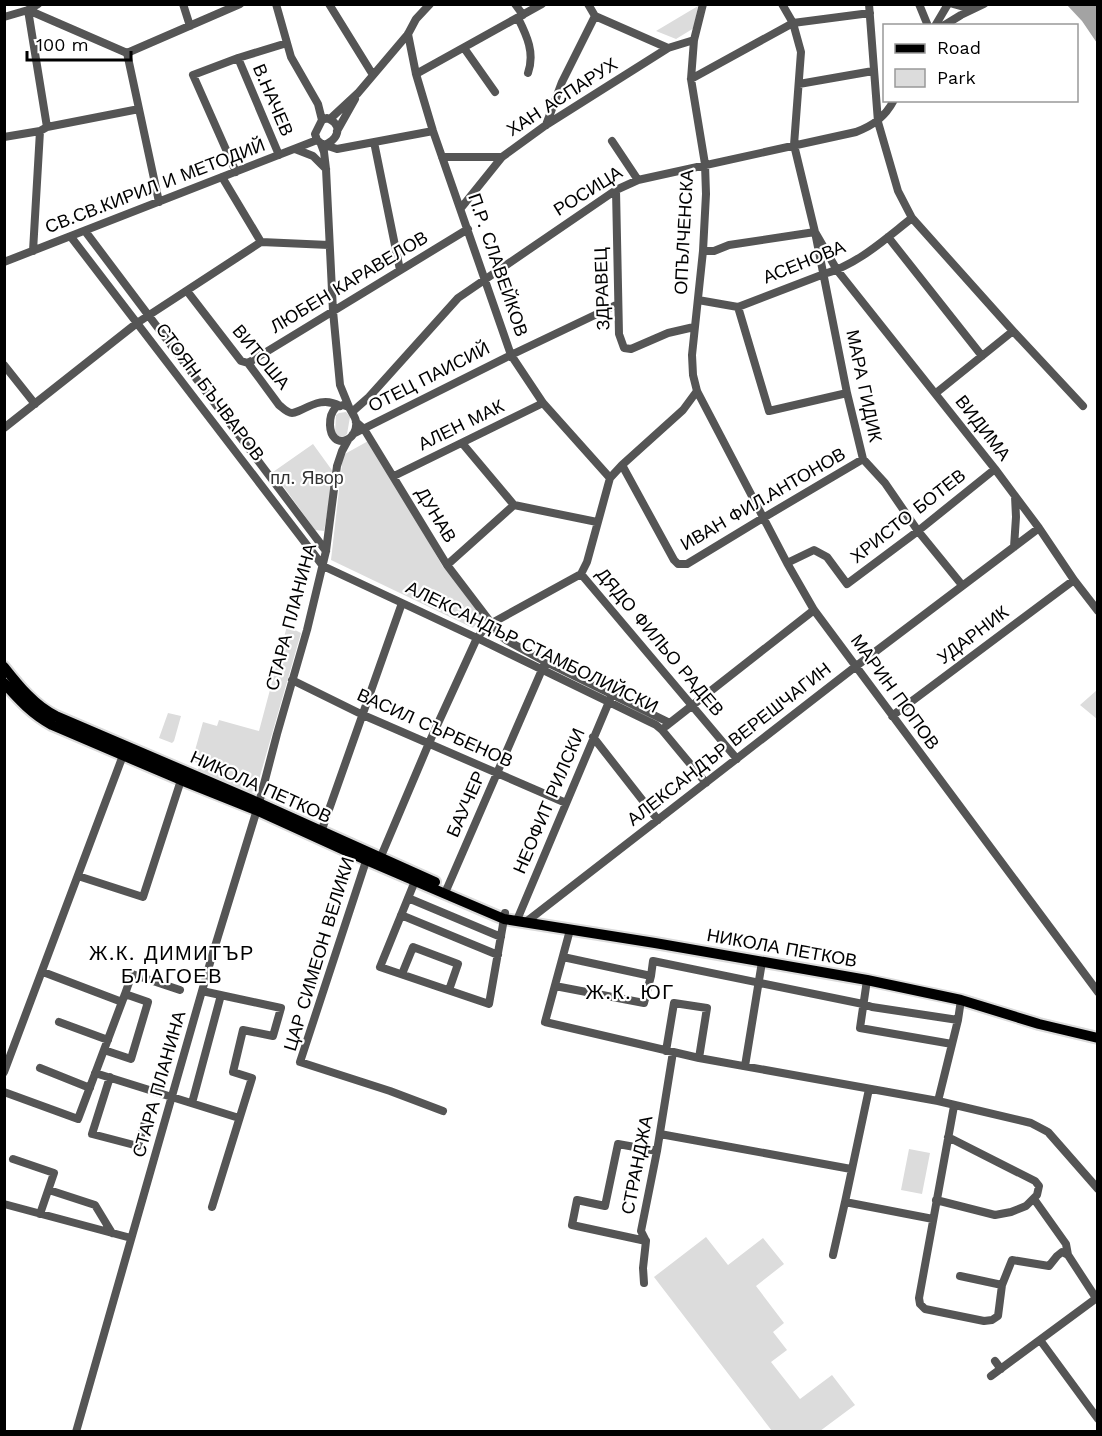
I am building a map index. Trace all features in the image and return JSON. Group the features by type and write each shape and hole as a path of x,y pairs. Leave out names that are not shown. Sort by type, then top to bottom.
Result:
{"main road":[{"name":"НИКОЛА ПЕТКОВ","path":"4,667 44,710 182,776 258,806 505,916 570,930 867,980 961,1000 1039,1024 1098,1038"},
{"name":"НИКОЛА ПЕТКОВ","path":"4,683 25,706 52,725 125,750"},
{"name":"НИКОЛА ПЕТКОВ","path":"379,861 415,881 446,890"},
{"name":"НИКОЛА ПЕТКОВ","path":"1039,1024 1074,1038 1098,1044"}],"street":[{"path":"4,17 28,10 38,4"},
{"path":"183,4 190,26"},
{"path":"28,10 127,53 240,4"},
{"path":"276,4 291,57 326,120 337,124 327,141 329,244 343,407 356,422 350,437 343,441 334,438 324,402"},
{"path":"329,4 373,75"},
{"path":"327,141 358,93 430,4"},
{"path":"515,4 530,45 531,67 528,73"},
{"path":"417,74 542,4"},
{"path":"588,4 595,16 668,48"},
{"name":"ОПЪЛЧЕНСКА","path":"697,391 692,355 703,251 706,194 705,164 692,80 694,40 703,4"},
{"name":"МАРА ГИДИК","path":"782,4 793,23 801,52 794,145 815,232 847,393 863,459 885,483 918,531 962,585"},
{"path":"919,4 927,24"},
{"path":"936,24 948,4"},
{"path":"952,4 964,7 983,4"},
{"path":"946,24 983,4"},
{"path":"692,80 793,23 869,9 878,122 898,191 912,218 1013,332 1083,405"},
{"path":"28,10 44,129 33,252"},
{"path":"546,125 562,82 595,16"},
{"name":"П.Р. СЛАВЕЙКОВ","path":"408,34 433,131 511,355 543,403 610,478"},
{"name":"ХАН АСПАРУХ","path":"442,157 502,157 546,125 668,48 694,40"},
{"path":"236,172 193,75 238,58 287,44"},
{"path":"464,48 495,92"},
{"path":"127,53 159,202"},
{"name":"В.НАЧЕВ","path":"238,58 279,155"},
{"path":"799,84 873,71"},
{"path":"327,141 315,134 326,120 358,93"},
{"path":"878,122 893,102"},
{"path":"4,137 138,109"},
{"name":"РОСИЦА","path":"343,407 369,397 451,305 483,280 616,190 638,180 856,132 878,122"},
{"name":"СВ.СВ.КИРИЛ И МЕТОДИЙ","path":"4,262 295,149 327,141 337,149 433,131"},
{"path":"612,141 638,180"},
{"path":"374,142 400,270"},
{"path":"295,149 313,156 326,169"},
{"path":"461,208 502,157"},
{"path":"222,177 261,242"},
{"name":"ЗДРАВЕЦ","path":"616,190 619,334 622,344 627,349 631,349 681,329 694,327"},
{"name":"АСЕНОВА","path":"738,307 852,263 912,218"},
{"name":"ЛЮБЕН КАРАВЕЛОВ","path":"248,363 468,229"},
{"name":"СТОЯН БЪЧВАРОВ","path":"85,231 326,551"},
{"path":"703,251 714,251 729,245 815,232"},
{"name":"МАРА ГИДИК","path":"815,232 837,270"},
{"name":"СТОЯН БЪЧВАРОВ","path":"71,237 323,566"},
{"path":"888,237 982,356"},
{"path":"4,428 137,323 261,242 329,244"},
{"name":"ВИДИМА","path":"837,270 1015,496 1098,611"},
{"name":"ВИТОША","path":"187,291 240,361 248,363 279,405 290,413 324,402 333,402 343,407"},
{"path":"698,300 738,307 769,411 847,393"},
{"name":"ОТЕЦ ПАИСИЙ","path":"350,437 511,355 618,304"},
{"path":"936,393 1013,332"},
{"path":"4,365 35,404"},
{"path":"475,641 492,623 581,574 587,562 610,478 683,410 697,391"},
{"name":"МАРИН ПОПОВ","path":"697,391 814,610 1098,992"},
{"name":"АЛЕН МАК","path":"394,477 543,403"},
{"path":"330,417 343,407"},
{"name":"ДУНАВ","path":"356,422 364,429 447,565 492,623"},
{"name":"СТАРА ПЛАНИНА","path":"76,1431 307,630 326,551 338,466 342,451 350,437"},
{"name":"СТАРА ПЛАНИНА","path":"334,438 338,466"},
{"path":"462,443 514,505 597,522"},
{"name":"ИВАН ФИЛ.АНТОНОВ","path":"622,465 674,560 678,564 687,564 863,459"},
{"name":"ХРИСТО БОТЕВ","path":"787,563 814,549 827,557 847,584 918,531 994,469"},
{"path":"1014,547 1015,496"},
{"path":"447,565 514,505"},
{"name":"АЛЕКСАНДЪР ВЕРЕШЧАГИН","path":"521,921 543,908 1039,528"},
{"name":"АЛЕКСАНДЪР СТАМБОЛИЙСКИ","path":"323,566 475,641 544,666 610,698 670,723"},
{"name":"ДЯДО ФИЛЬО РАДЕВ","path":"581,574 737,759"},
{"name":"УДАРНИК","path":"892,716 1074,580"},
{"path":"320,835 402,603"},
{"path":"662,730 814,610"},
{"name":"АЛЕКСАНДЪР СТАМБОЛИЙСКИ","path":"492,623 506,640 544,666"},
{"name":"ЦАР СИМЕОН ВЕЛИКИ","path":"379,861 475,641"},
{"name":"БАУЧЕР","path":"446,890 544,666"},
{"name":"ВАСИЛ СЪРБЕНОВ","path":"292,680 363,715 566,803"},
{"name":"АЛЕКСАНДЪР СТАМБОЛИЙСКИ","path":"610,698 656,724 706,783"},
{"name":"НЕОФИТ РИЛСКИ","path":"521,921 526,898 610,698"},
{"path":"593,737 658,820"},
{"path":"4,1072 125,750"},
{"path":"78,876 143,897 182,776"},
{"name":"ЦАР СИМЕОН ВЕЛИКИ","path":"368,856 300,1062 443,1111"},
{"path":"415,881 380,967 489,1004 505,916"},
{"path":"408,898 501,937"},
{"path":"526,898 531,905 543,908"},
{"path":"401,915 498,955"},
{"path":"570,930 545,1022 670,1052 938,1101 1031,1123 1048,1132 1098,1189"},
{"path":"402,974 413,947 458,964 449,990"},
{"path":"563,957 651,976"},
{"path":"555,986 645,1003 653,961 872,1007 958,1020"},
{"path":"745,1066 762,962"},
{"path":"43,972 123,998 148,1002 131,1059 104,1050"},
{"path":"4,1092 78,1119 132,974 180,990"},
{"path":"867,980 860,1028 952,1044"},
{"path":"202,991 281,1008 273,1036 243,1030 233,1072 252,1078 212,1207"},
{"path":"192,1103 221,995"},
{"path":"938,1101 961,1000"},
{"name":"СТРАНДЖА","path":"644,1283 646,1241 641,1231 660,1134 674,1003 707,1008 699,1058"},
{"path":"59,1022 108,1040"},
{"path":"40,1068 90,1088"},
{"path":"95,1073 239,1118"},
{"path":"110,1077 92,1134 138,1146 144,1122"},
{"path":"833,1255 869,1089"},
{"path":"954,1106 919,1298 920,1304 925,1309 984,1321 992,1320 998,1316 1002,1285 1012,1260 1049,1266 1062,1252 1068,1255"},
{"path":"660,1134 851,1169"},
{"path":"936,1200 995,1215 1026,1206 1037,1195 1039,1186 1035,1181 948,1137"},
{"path":"646,1241 572,1225 577,1200 605,1206 618,1144 657,1151"},
{"path":"13,1159 54,1173 40,1214"},
{"path":"48,1190 95,1205 112,1233"},
{"path":"991,1376 998,1365 1040,1340 1097,1298 1068,1255 1066,1244 1034,1199"},
{"path":"845,1202 933,1219"},
{"path":"4,1204 131,1238"},
{"path":"960,1276 1002,1285"},
{"path":"1040,1340 1098,1419"}],"green space":[{"path":"698,6 694,28 676,39 656,31"},
{"path":"346,412 350,417 347,434 343,437 338,436 335,432 336,415"},
{"path":"370,440 443,567 485,615 473,628 331,560 343,455"},
{"name":"пл. Явор","path":"313,444 334,473 324,531 315,530 273,472"},
{"path":"287,626 301,633 256,790 247,794 197,772 200,764 192,761 203,722 217,726 219,720 259,731"},
{"path":"1097,690 1097,719 1080,705"},
{"path":"168,713 181,716 172,743 159,738"},
{"path":"909,1149 930,1153 922,1194 901,1190"},
{"path":"706,1237 728,1265 763,1238 784,1264 756,1286 784,1323 773,1332 787,1350 771,1362 800,1399 832,1375 855,1405 820,1431 772,1431 654,1277"}],"shaded area":[{"path":"1067,5 1097,5 1097,43 1082,21"}],"district":[{"name":"Ж.К. ДИМИТЪР БЛАГОЕВ","path":"172,964"},
{"name":"Ж.К. ЮГ","path":"630,992"}]}
